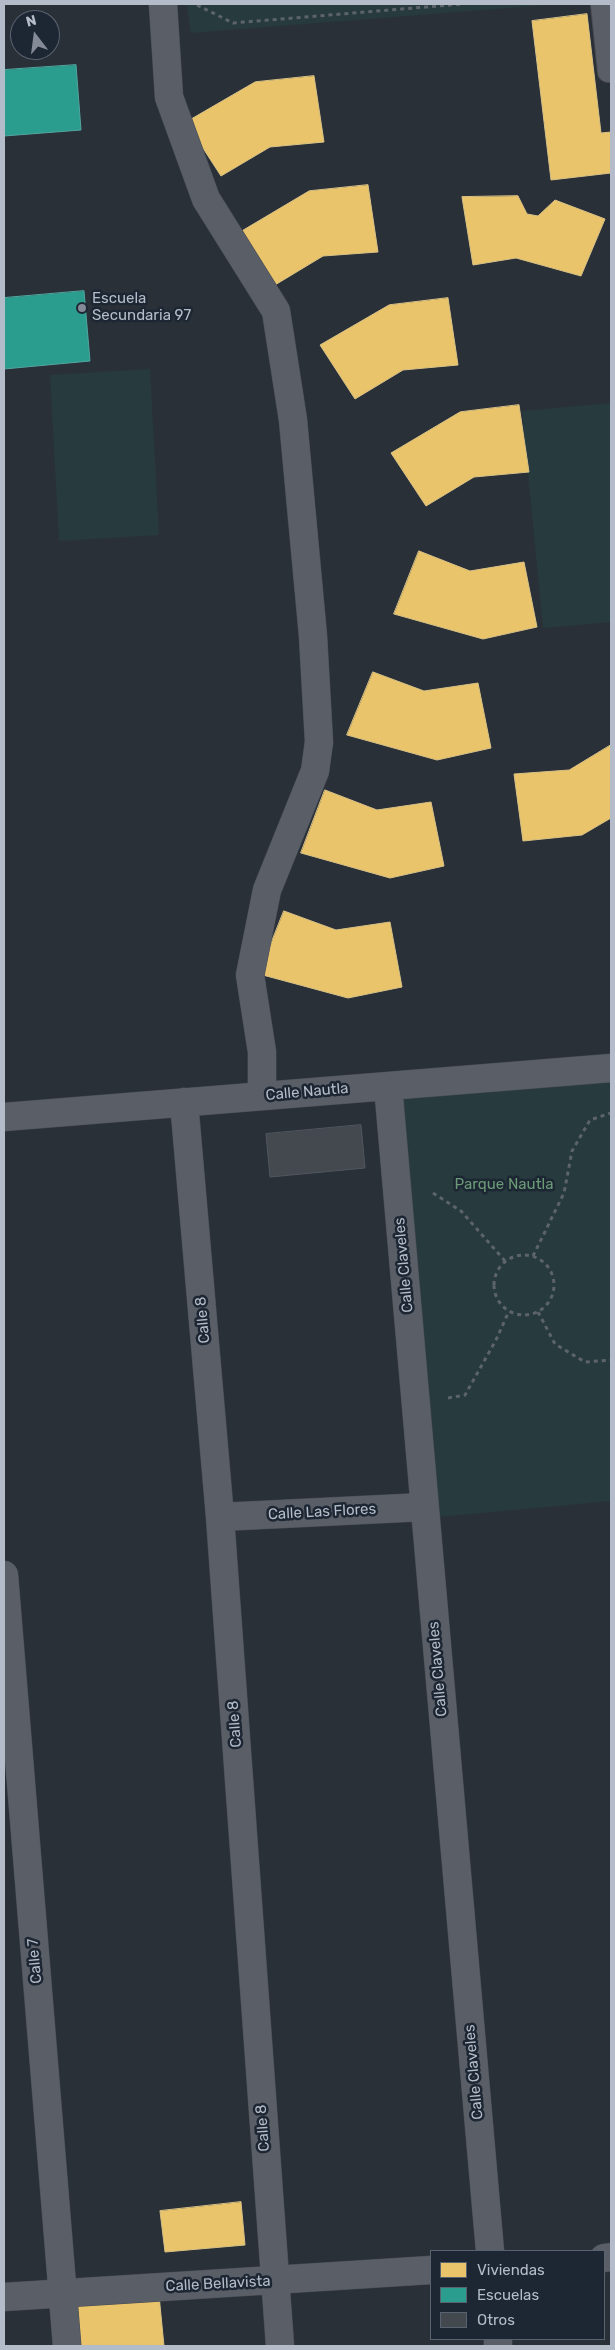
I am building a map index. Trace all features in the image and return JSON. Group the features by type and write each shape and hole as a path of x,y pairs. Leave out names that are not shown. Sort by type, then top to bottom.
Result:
{"street":[{"path":"163,4 169,97 206,199 276,311 293,420 310,606 319,742 315,771 267,890 250,974 262,1052 262,1096"},
{"name":"Calle Nautla","path":"4,1117 388,1086 611,1074"},
{"name":"Calle Claveles","path":"388,1086 490,2250"},
{"name":"Calle 8","path":"184,1102 220,1518 280,2346"},
{"name":"Calle Las Flores","path":"220,1518 424,1507"},
{"name":"Calle 7","path":"4,1575 67,2346"},
{"name":"Calle Bellavista","path":"4,2297 430,2270"}],"lane":[{"path":"601,4 608,72"}],"path":[{"path":"195,4 233,23 462,4"},
{"path":"533,1256 564,1193 572,1151 590,1120 611,1113"},
{"path":"396,1171 461,1211 505,1261"},
{"path":"524,1255 533,1256 549,1268 553,1277 552,1297 538,1312 518,1315 509,1311 495,1297 494,1277 505,1261 524,1255"},
{"path":"415,1402 465,1396 496,1340 509,1311"},
{"path":"538,1312 555,1344 585,1362 611,1360"}],"green space":[{"path":"187,4 559,4 191,33"},
{"path":"150,369 159,535 59,541 50,375"},
{"path":"611,403 611,622 543,628 522,411"},
{"name":"Parque Nautla","path":"609,1068 611,1086 611,1501 428,1518 388,1086"}],"building: Viviendas":[{"path":"587,14 601,133 611,132 611,173 551,180 532,21"},
{"path":"314,76 324,142 270,147 221,176 186,122 255,82"},
{"path":"368,185 378,252 323,256 275,285 240,232 309,191"},
{"path":"518,196 527,214 538,216 555,200 605,219 581,276 516,258 473,265 462,197"},
{"path":"448,298 458,365 403,370 355,399 320,345 389,305"},
{"path":"519,405 529,472 474,477 426,506 391,453 460,412"},
{"path":"419,551 470,571 524,562 537,627 483,639 394,614"},
{"path":"373,672 424,691 478,683 491,748 437,760 347,735"},
{"path":"611,745 611,818 582,835 523,841 514,774 569,770"},
{"path":"325,790 377,810 431,802 444,866 390,878 301,853"},
{"path":"284,911 336,930 390,922 402,987 348,998 259,974"},
{"path":"241,2202 245,2245 165,2252 160,2211"},
{"path":"159,2295 164,2346 72,2346 68,2304"}],"building: Escuelas":[{"path":"76,65 81,130 4,136 4,70"},
{"path":"84,291 90,361 4,369 4,298"}],"building: Otros":[{"path":"361,1125 365,1168 270,1177 266,1134"}],"place":[{"name":"Escuela Secundaria 97","path":"82,308"}]}
